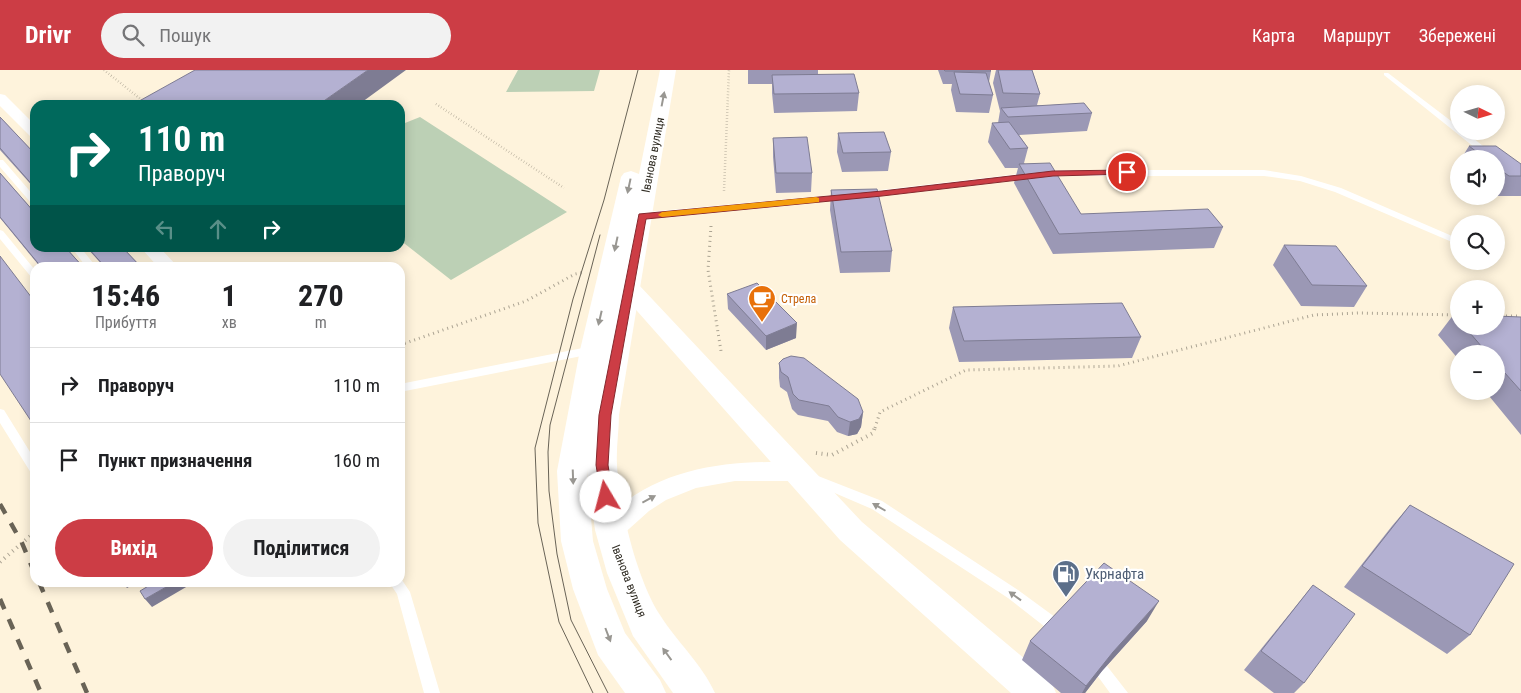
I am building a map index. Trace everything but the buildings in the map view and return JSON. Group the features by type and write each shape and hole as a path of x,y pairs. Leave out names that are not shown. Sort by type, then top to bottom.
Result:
{"main road":[{"name":"Іванова вулиця","path":"654,70 632,217 620,280 605,415 602,465 611,530 624,573 646,625 696,693"},
{"name":"Іванова вулиця","path":"632,217 668,70"},
{"name":"Іванова вулиця","path":"620,280 593,350 580,416 572,471 576,541 590,589 611,643 647,693"}],"street":[{"path":"0,98 30,128"},
{"path":"154,252 164,262"},
{"path":"620,280 805,462 851,531 1038,693"},
{"path":"611,530 641,504 674,486 718,473 805,462"}],"lane":[{"path":"1386,74 1482,150"},
{"path":"0,162 30,196"},
{"path":"632,217 712,211 1053,173 1264,174 1301,179 1338,190 1450,238"},
{"path":"0,233 30,270"},
{"path":"79,252 88,262"},
{"path":"405,387 593,350"},
{"path":"0,413 30,462"},
{"path":"805,462 878,505 1013,594 1054,625"},
{"path":"400,587 403,592 432,693"},
{"path":"1102,671 1120,693"}],"path":[{"path":"104,70 142,100"},
{"path":"721,353 708,270 712,211 724,194 728,70"},
{"path":"436,104 564,188"},
{"path":"405,343 526,301 575,274 620,280"},
{"path":"805,462 832,455 873,432 880,412 966,370 1118,366 1314,315 1359,313 1450,315"},
{"path":"1505,316 1521,316"},
{"path":"0,562 30,536"}],"green space":[{"path":"518,70 600,70 594,91 506,92"},
{"path":"420,117 567,212 451,280 405,244 405,123"}],"tram line":[{"path":"593,693 559,622 538,523 535,448 573,299 604,200 638,70"},
{"path":"600,235 550,425 548,452 549,491 557,554 571,620 608,693"}],"railway":[{"path":"0,504 22,543 30,562"},
{"path":"41,587 87,693"},
{"path":"0,599 41,693"}],"slow traffic":[{"path":"662,215 816,200"}],"place":[{"name":"Стрела","path":"762,323"},
{"name":"Укрнафта","path":"1066,598"}],"route":[{"path":"606,497 602,465 605,415 630,289 642,216 712,211 1053,173 1127,172"}]}
